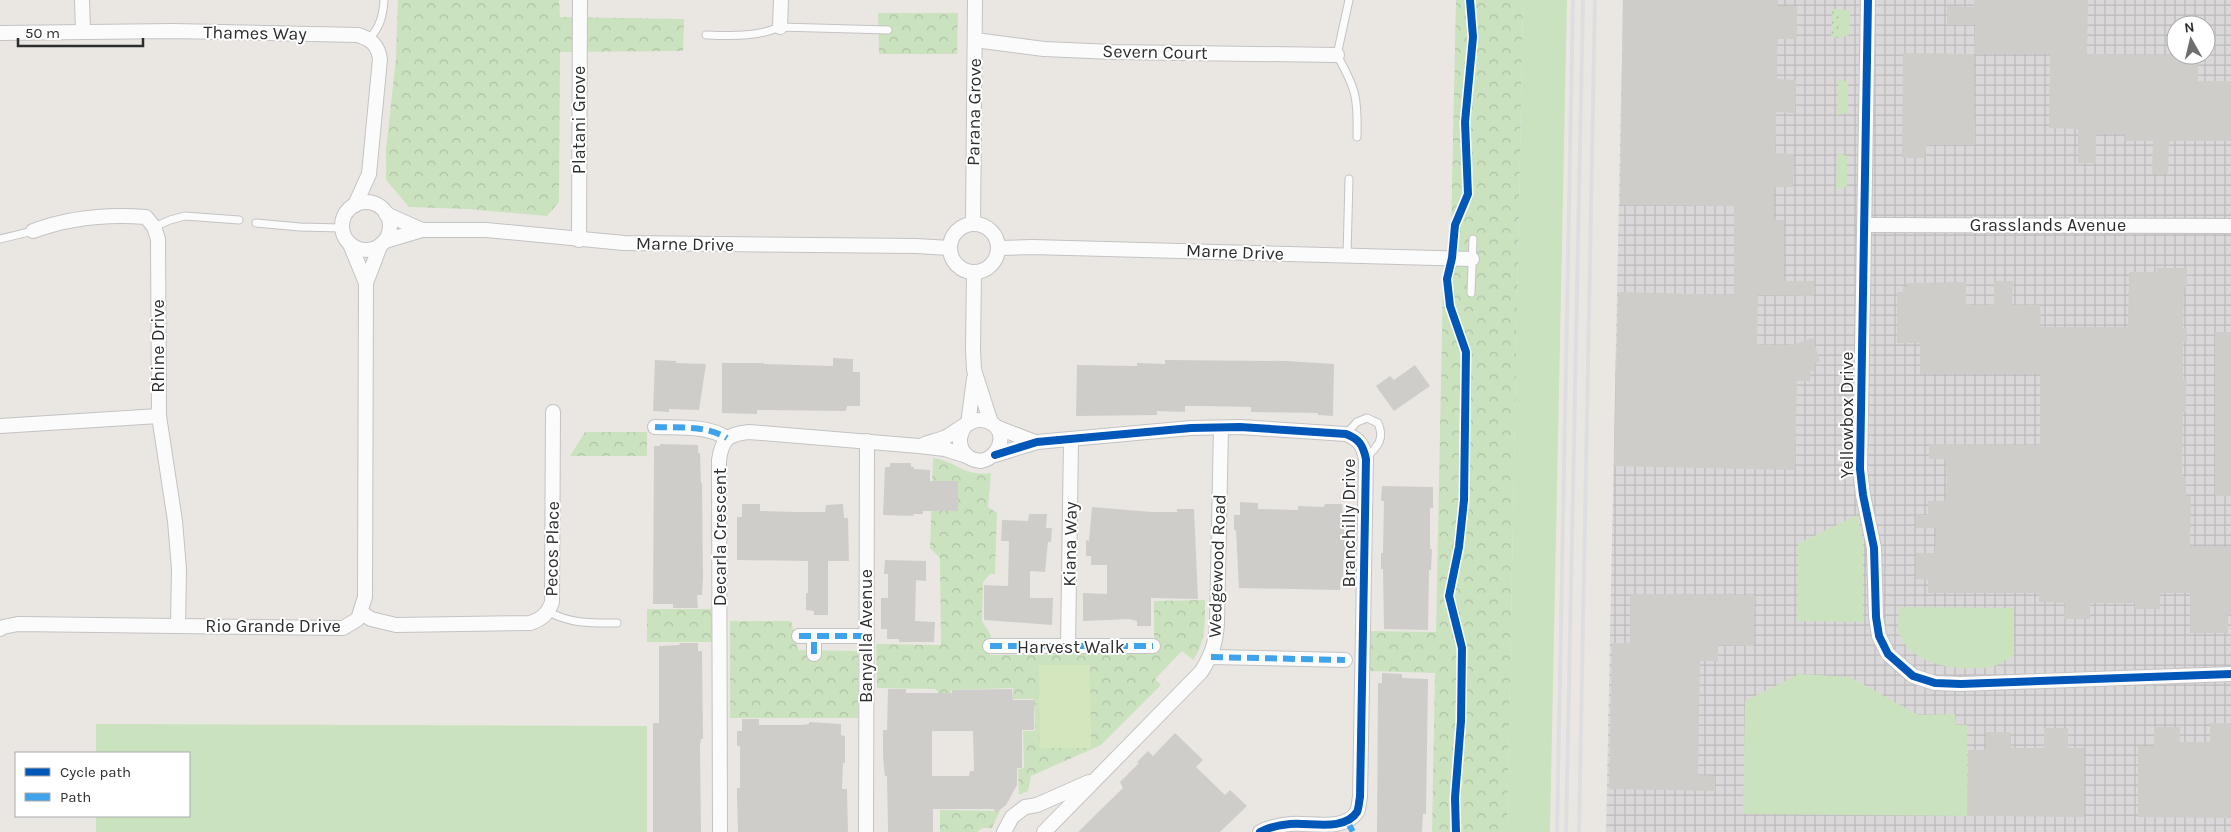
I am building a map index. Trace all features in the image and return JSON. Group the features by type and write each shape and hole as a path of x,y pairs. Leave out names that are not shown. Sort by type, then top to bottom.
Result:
{"street":[{"path":"82,0 83,31"},
{"name":"Platani Grove","path":"579,240 580,0"},
{"path":"780,0 780,27"},
{"name":"Parana Grove","path":"973,224 975,0"},
{"name":"Yellowbox Drive","path":"1868,0 1860,469 1863,495 1874,548 1876,617 1879,636 1888,654 1913,676 1934,683 2004,683 2231,674"},
{"name":"Thames Way","path":"0,33 83,31 358,35 369,39"},
{"path":"369,39 376,47 380,57 369,174 355,205 345,214 342,228 343,234 350,244 364,250 382,243 390,228 369,174"},
{"name":"Severn Court","path":"975,40 1044,49 1113,52 1337,55"},
{"path":"355,205 366,202 382,210"},
{"name":"Marne Drive","path":"382,210 422,230"},
{"path":"33,231 54,223 131,216 146,217 154,227"},
{"path":"973,224 988,228 997,241 998,248 993,262 988,267 974,272 960,268 951,256 950,248 954,234 966,225 973,224"},
{"name":"Grasslands Avenue","path":"1864,225 2231,226"},
{"name":"Rhine Drive","path":"154,227 158,238 159,416 175,521 179,569 178,626"},
{"name":"Marne Drive","path":"382,243 422,230 486,230 624,243 950,248"},
{"name":"Rio Grande Drive","path":"0,629 18,624 343,628 353,624 362,613 365,597 366,283 382,243"},
{"name":"Rio Grande Drive","path":"350,244 366,283"},
{"name":"Marne Drive","path":"998,248 1032,247 1472,259"},
{"path":"967,456 962,451 959,438 966,425 974,370 974,272"},
{"path":"656,427 706,429 718,432 727,438 737,433 748,432 920,446 945,449 981,461 995,455 1000,444 999,432 993,425 974,370"},
{"name":"Pecos Place","path":"362,613 371,618 396,624 530,623 540,620 549,612 552,602 553,412"},
{"path":"0,426 159,416"},
{"path":"920,446 944,438 979,420 993,425"},
{"name":"Branchilly Drive","path":"993,425 1037,442"},
{"name":"Branchilly Drive","path":"995,455 1037,442 1191,428 1346,434 1359,441 1364,448 1366,459 1360,797 1357,812 1350,827 1290,824 1268,828 1260,832"},
{"name":"Wedgewood Road","path":"1044,832 1202,672 1211,657 1216,640 1217,623 1221,428"},
{"name":"Decarla Crescent","path":"720,832 719,460 721,448 727,438"},
{"name":"Kiana Way","path":"1068,647 1072,440"},
{"name":"Banyalla Avenue","path":"866,832 867,441"},
{"path":"799,636 867,636"},
{"path":"814,636 814,654"},
{"name":"Harvest Walk","path":"990,646 1153,646"},
{"path":"1211,657 1345,660"},
{"name":"Wedgewood Road","path":"1004,832 1012,817 1025,807 1037,805 1096,779"},
{"path":"1037,805 1053,809 1055,821"}],"lane":[{"path":"369,39 377,31 383,17 384,0"},
{"path":"1349,0 1337,55 1354,88 1358,105 1357,137"},
{"path":"706,35 749,36 765,33 780,27 888,30"},
{"path":"1347,256 1349,180"},
{"path":"154,227 185,216 239,220"},
{"path":"256,223 342,228"},
{"path":"0,239 33,231"},
{"path":"1471,293 1473,239"},
{"path":"1346,434 1357,422 1367,418 1378,423 1382,433 1379,445 1366,459"},
{"path":"549,612 562,619 578,623 617,623"}],"shaded area":[{"path":"1623,0 2231,0 2231,832 1606,832"}],"green space":[{"path":"398,0 559,0 560,17 684,19 683,51 560,52 559,202 547,216 467,209 409,207 386,180 386,150 396,58"},
{"path":"1456,0 1523,0 1507,832 1432,832 1435,673 1369,671 1369,631 1436,632 1443,280 1450,280"},
{"path":"1523,0 1567,0 1550,832 1507,832"},
{"path":"1832,9 1840,9 1839,38 1831,37"},
{"path":"1840,9 1850,11 1849,35 1839,38"},
{"path":"878,13 958,13 957,54 879,54"},
{"path":"1838,79 1848,82 1848,113 1837,115"},
{"path":"1837,153 1847,156 1847,187 1836,189"},
{"path":"585,432 647,432 647,456 570,456"},
{"path":"933,458 974,473 991,473 988,507 997,513 995,574 990,574 983,582 982,621 991,635 990,655 1154,653 1154,601 1205,600 1203,639 1193,660 1182,651 1155,679 1161,685 1101,745 1031,776 1028,791 1019,795 1018,769 1024,768 1023,731 1035,731 1034,699 1013,699 1013,688 951,690 950,695 941,696 935,689 877,688 876,644 941,645 940,558 930,548"},
{"path":"1857,515 1863,542 1863,622 1797,621 1798,544"},
{"path":"1899,607 2014,608 2014,655 2000,664 1979,668 1952,667 1926,660 1915,654 1905,645 1899,634"},
{"path":"647,609 711,609 714,619 715,642 647,642"},
{"path":"730,621 791,621 798,650 858,651 858,718 730,718"},
{"path":"1039,665 1090,665 1091,748 1040,748"},
{"path":"1799,674 1850,677 1918,715 1955,714 1956,725 1967,725 1967,816 1743,814 1745,701"},
{"path":"96,724 647,726 647,832 96,832 96,817 190,817 190,752 96,752"},
{"path":"940,810 1000,811 992,828 982,828 977,832 940,832"}],"building":[{"path":"1623,0 1778,0 1778,6 1797,6 1797,39 1778,39 1777,59 1777,79 1796,80 1795,113 1776,112 1775,153 1794,154 1793,187 1774,187 1774,220 1784,220 1784,281 1814,281 1813,296 1758,295 1757,345 1792,345 1813,338 1820,362 1815,363 1814,371 1811,371 1810,381 1797,381 1795,470 1614,466 1618,292 1734,295 1734,206 1620,205"},
{"path":"1974,0 2088,0 2087,54 2166,55 2166,65 2198,65 2198,81 2231,81 2231,141 2169,141 2168,174 2152,174 2153,141 2125,141 2125,134 2096,134 2096,163 2078,163 2078,129 2049,128 2050,54 1974,54 1975,25 1947,25 1947,6 1974,7"},
{"path":"1903,53 1974,54 1975,145 1926,145 1925,158 1902,158"},
{"path":"2157,268 2187,268 2187,287 2184,287 2183,328 2187,328 2187,342 2183,342 2183,379 2187,379 2186,412 2183,412 2182,477 2186,477 2186,496 2191,496 2190,546 2231,546 2231,614 2228,614 2228,633 2190,633 2190,593 2160,593 2160,609 2135,609 2135,603 2090,603 2090,619 2064,619 2065,603 2039,602 2039,593 1928,593 1928,580 1916,579 1916,553 1935,553 1936,528 1916,528 1916,515 1928,515 1928,501 1946,501 1947,480 1946,459 1929,459 1929,444 2040,445 2040,374 1920,374 1920,343 1897,343 1897,292 1903,292 1903,286 1908,286 1908,283 1966,282 1966,305 1994,305 1994,281 2013,281 2012,305 2040,305 2041,327 2128,327 2129,272 2157,272"},
{"path":"2215,332 2231,332 2231,496 2215,496"},
{"path":"833,358 853,359 853,372 860,372 860,406 847,406 846,411 757,410 757,414 722,413 722,363 833,366"},
{"path":"655,360 706,364 699,410 669,409 669,412 653,411"},
{"path":"1165,360 1286,361 1334,364 1333,416 1318,415 1318,413 1251,412 1251,407 1185,406 1185,412 1157,411 1157,415 1076,416 1077,365 1137,366 1137,363 1165,364"},
{"path":"1415,365 1430,386 1394,411 1376,386 1390,376 1394,380"},
{"path":"660,444 698,445 698,453 700,453 703,577 702,595 697,595 698,608 673,608 673,604 653,604 654,446 660,446"},
{"path":"890,463 911,463 911,467 914,467 914,469 930,470 930,481 958,481 958,511 923,511 923,514 913,514 914,516 883,515 885,467 890,467"},
{"path":"1382,486 1433,487 1433,508 1430,508 1430,549 1432,549 1431,570 1429,570 1428,630 1384,629 1383,569 1381,569 1384,501 1381,501"},
{"path":"1240,502 1258,503 1258,509 1298,510 1298,506 1324,507 1325,504 1342,504 1346,560 1343,560 1343,581 1340,581 1340,590 1239,588 1234,515 1240,515"},
{"path":"742,504 760,504 760,511 825,512 826,505 843,504 844,518 848,518 849,561 828,561 828,615 814,615 814,611 806,610 808,561 737,560 737,517 742,517"},
{"path":"1092,507 1152,512 1177,512 1177,509 1194,509 1198,599 1151,598 1151,626 1137,626 1137,621 1129,619 1083,621 1083,593 1107,594 1107,565 1091,565 1091,556 1086,556 1086,540 1089,541"},
{"path":"1029,514 1047,514 1046,528 1052,528 1051,542 1048,542 1045,572 1030,571 1030,598 1053,598 1052,625 984,620 984,585 1008,586 1009,541 1001,541 1002,520 1028,521"},
{"path":"885,560 926,561 926,581 916,580 915,621 935,622 934,642 899,642 899,639 887,639 887,629 881,629 881,598 888,598 888,574 884,574"},
{"path":"1630,594 1755,595 1754,646 1718,645 1718,661 1700,661 1698,775 1715,776 1715,791 1609,789 1612,643 1630,643"},
{"path":"680,643 698,643 698,651 702,651 701,832 653,832 653,723 659,723 659,646 679,645"},
{"path":"1382,673 1402,674 1402,678 1428,679 1426,814 1423,814 1422,832 1377,832 1378,683 1382,683"},
{"path":"888,689 906,689 906,693 952,693 952,690 1012,689 1013,700 1034,700 1034,730 1022,730 1022,768 1017,768 1017,785 1006,805 996,813 994,809 933,809 933,832 888,832 887,776 885,776 883,756 883,730 887,730","holes":["932,731 973,731 974,771 970,771 969,776 932,776"]},
{"path":"742,719 759,719 759,725 801,725 809,724 809,722 841,724 841,735 845,736 845,763 843,763 842,789 847,789 848,832 738,832 737,788 740,788 740,746 737,746 737,731 742,731"},
{"path":"2210,723 2231,723 2231,818 2138,817 2138,746 2154,746 2154,727 2180,727 2180,742 2210,742"},
{"path":"2044,728 2068,728 2068,748 2084,748 2084,817 1967,816 1968,750 1986,750 1986,732 2011,732 2011,748 2044,748"},
{"path":"1175,733 1203,760 1196,767 1225,795 1230,790 1247,806 1220,832 1078,832 1123,788 1120,782 1139,763 1137,762 1148,751 1153,756"}],"railway":[{"path":"1557,832 1573,0"},
{"path":"1566,832 1583,0"},
{"path":"1579,832 1595,0"}],"marked path":[{"path":"655,427 701,429 727,438"},
{"path":"799,636 867,636"},
{"path":"814,636 814,654"},
{"path":"990,646 1153,646"},
{"path":"1211,657 1345,660"},
{"path":"1347,821 1353,832"}],"cycle path":[{"path":"1456,832 1455,798 1461,721 1462,648 1449,596 1459,547 1464,500 1466,352 1450,306 1447,279 1452,258 1455,225 1468,194 1465,122 1473,37 1470,0"},
{"path":"1868,0 1860,469 1863,495 1874,548 1876,617 1879,636 1888,654 1913,676 1935,683 1961,684 2231,674"},
{"path":"995,455 1037,442 1191,428 1240,427 1346,434 1360,443 1366,459 1360,797 1358,809 1351,818 1344,822 1326,825 1286,824 1260,832"}]}
